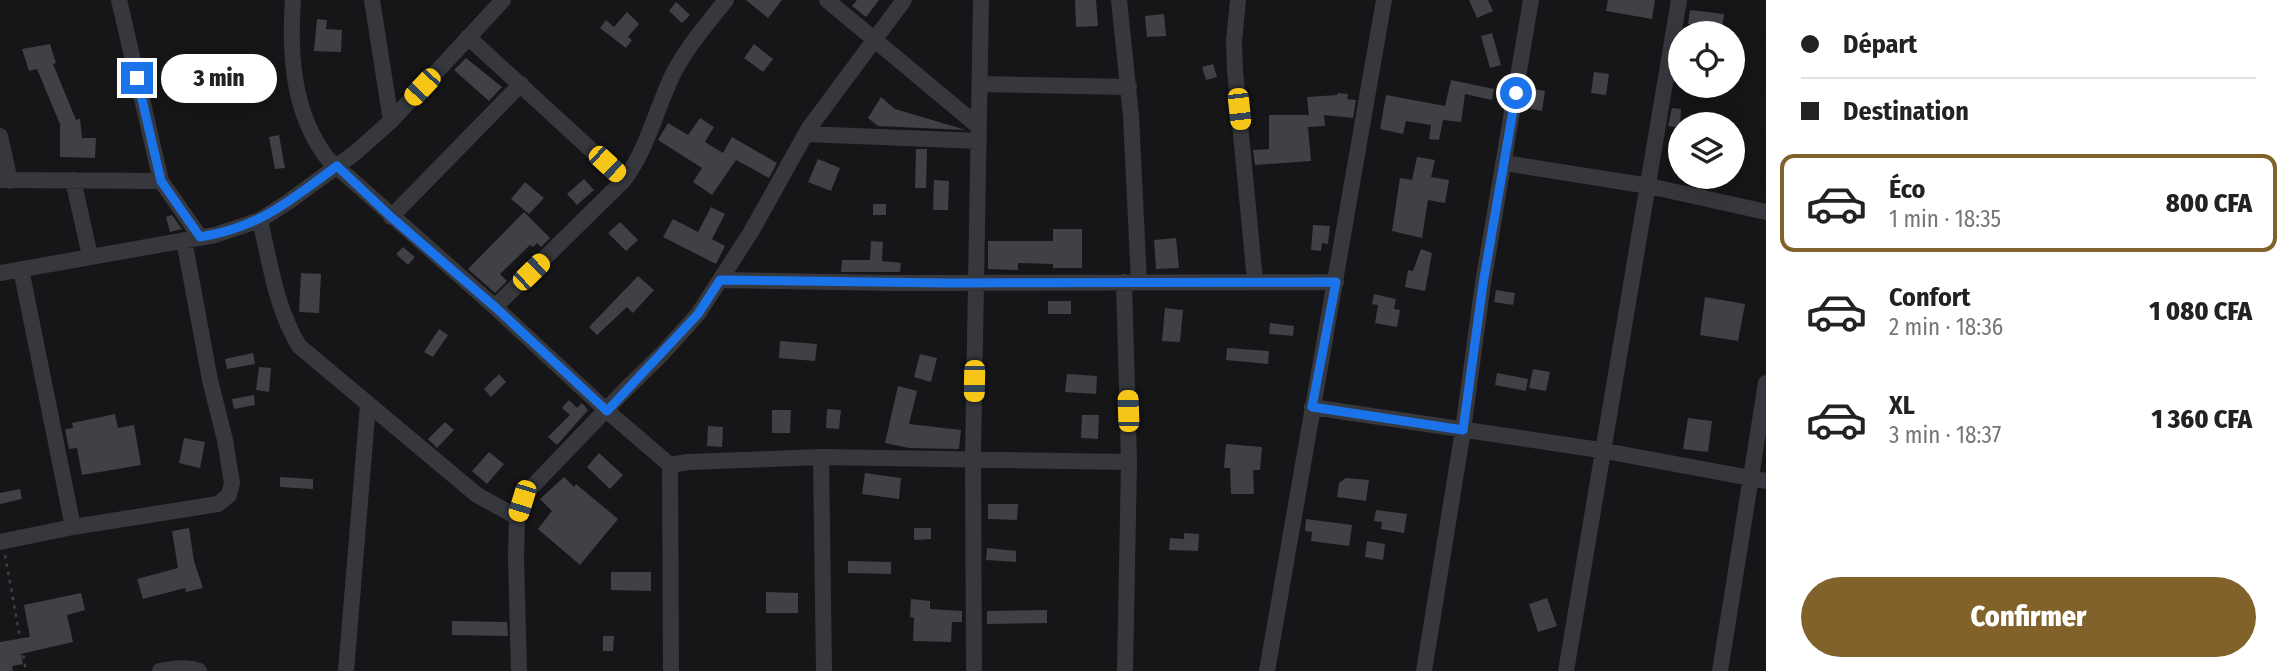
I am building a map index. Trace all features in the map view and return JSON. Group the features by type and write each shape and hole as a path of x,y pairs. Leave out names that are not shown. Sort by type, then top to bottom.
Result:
{"street":[{"path":"1,541 218,504 229,495 232,483 225,440 210,380 192,238 161,181 119,0"},
{"path":"293,0 292,48 302,114 317,145 327,158 670,465 671,671"},
{"path":"372,0 391,121"},
{"path":"0,273 233,230 260,220 355,153 391,121 503,0"},
{"path":"495,307 634,167 671,77 683,55 726,0"},
{"path":"827,0 978,133"},
{"path":"519,671 516,558 517,517 522,501 698,314 751,232 806,134 904,0"},
{"path":"974,671 973,460 981,0"},
{"path":"1119,0 1129,88 1132,282 1125,671"},
{"path":"1238,0 1234,41 1235,71 1255,281"},
{"path":"1267,671 1384,0"},
{"path":"1424,671 1463,430 1483,284 1531,0"},
{"path":"1566,671 1679,0"},
{"path":"468,37 624,180"},
{"path":"391,217 521,84"},
{"path":"980,84 1129,88"},
{"path":"806,134 978,133"},
{"path":"0,136 5,181 161,181"},
{"path":"1505,163 1649,186 1766,212"},
{"path":"74,180 90,256"},
{"path":"260,220 287,327 299,346 477,495 517,517"},
{"path":"21,269 73,527"},
{"path":"720,280 976,283 1336,282"},
{"path":"1720,671 1758,479 1766,383"},
{"path":"346,671 368,405"},
{"path":"1312,407 1604,451 1758,479"},
{"path":"670,465 821,457 1129,462"},
{"path":"821,457 824,671"},
{"path":"160,671 175,668 200,671"}],"path":[{"path":"1,541 26,671"}],"building":[{"path":"746,0 782,0 768,18"},
{"path":"857,0 879,0 866,17 852,6"},
{"path":"1075,0 1096,0 1098,26 1076,27"},
{"path":"1469,0 1488,0 1493,11 1477,18"},
{"path":"1608,0 1655,0 1652,19 1606,11"},
{"path":"676,2 690,15 682,23 669,11"},
{"path":"1690,10 1724,14 1723,21 1688,21"},
{"path":"627,12 639,24 628,37 632,40 626,48 600,28 606,20 614,27"},
{"path":"1164,14 1166,36 1147,37 1145,16"},
{"path":"317,19 327,20 326,29 342,30 341,52 314,51"},
{"path":"1492,33 1501,65 1490,68 1481,36"},
{"path":"50,44 56,63 53,64 76,120 80,119 82,138 96,138 95,158 60,157 60,124 37,69 29,71 22,49"},
{"path":"754,44 773,59 763,72 744,58"},
{"path":"466,58 502,87 489,101 454,70"},
{"path":"1213,64 1217,77 1206,80 1202,67"},
{"path":"1594,72 1609,74 1606,95 1591,93"},
{"path":"1451,80 1494,89 1492,100 1465,94 1461,122 1443,120 1439,140 1429,139 1431,125 1406,121 1403,134 1380,129 1386,95 1445,106"},
{"path":"1533,89 1545,91 1542,111 1531,109"},
{"path":"1348,94 1347,99 1356,100 1353,118 1324,115 1325,126 1308,127 1311,161 1255,165 1253,150 1269,149 1269,115 1309,115 1307,97"},
{"path":"881,97 895,109 966,130 878,126 868,118"},
{"path":"1672,108 1681,109 1681,112 1671,112"},
{"path":"700,118 714,127 705,142 723,153 732,137 777,163 769,178 736,160 712,195 693,182 702,168 658,140 668,123 688,135"},
{"path":"279,135 285,168 275,169 269,137"},
{"path":"916,149 927,149 926,188 915,188"},
{"path":"1417,157 1435,160 1431,177 1449,180 1445,203 1428,200 1422,238 1392,231 1400,178 1412,180"},
{"path":"818,159 840,168 831,191 808,182"},
{"path":"584,179 594,190 577,205 567,194"},
{"path":"934,180 949,181 948,210 933,210"},
{"path":"525,182 544,198 529,214 511,199"},
{"path":"873,204 886,204 886,215 873,215"},
{"path":"711,207 725,214 712,239 725,246 716,264 663,237 673,219 698,232"},
{"path":"524,212 550,238 541,247 537,243 533,247 530,245 500,274 507,281 495,293 468,269"},
{"path":"172,215 182,229 170,232 166,217"},
{"path":"620,222 638,240 626,251 608,233"},
{"path":"1313,225 1330,226 1328,244 1322,243 1321,251 1311,250"},
{"path":"1053,229 1082,229 1082,268 1053,268 1053,264 1018,263 1018,270 988,269 988,241 1053,241"},
{"path":"1176,238 1179,268 1156,269 1154,240"},
{"path":"871,241 883,242 882,261 901,263 900,272 841,272 842,260 870,260"},
{"path":"403,247 415,257 408,265 396,254"},
{"path":"1421,249 1432,253 1425,291 1405,287 1408,270 1413,271"},
{"path":"301,273 321,274 319,313 299,312"},
{"path":"638,276 654,290 633,313 627,307 597,335 589,327"},
{"path":"1496,290 1515,293 1513,305 1494,302"},
{"path":"1374,294 1396,299 1394,309 1400,310 1397,327 1375,323 1378,305 1372,304"},
{"path":"1705,297 1745,304 1738,341 1700,335"},
{"path":"1048,301 1071,301 1071,314 1048,314"},
{"path":"1165,308 1183,310 1180,342 1162,341"},
{"path":"1270,323 1294,326 1293,336 1269,334"},
{"path":"439,329 448,335 433,357 424,352"},
{"path":"780,341 817,344 815,361 779,358"},
{"path":"1227,348 1269,351 1268,364 1226,360"},
{"path":"253,353 255,364 227,369 225,359"},
{"path":"920,354 937,358 931,382 914,377"},
{"path":"259,367 271,368 269,392 256,390"},
{"path":"1533,369 1550,372 1546,391 1529,388"},
{"path":"1497,373 1528,379 1526,391 1495,385"},
{"path":"499,374 506,382 491,397 484,389"},
{"path":"1067,374 1097,376 1096,394 1065,392"},
{"path":"898,386 917,391 909,424 961,430 959,449 909,448 885,443"},
{"path":"254,395 255,405 234,409 232,399"},
{"path":"569,400 577,408 582,403 588,410 557,445 548,437 570,415 562,408"},
{"path":"827,409 841,410 839,429 826,428"},
{"path":"772,410 791,410 790,433 772,433"},
{"path":"115,414 118,428 134,425 141,465 82,475 77,448 69,449 65,429 73,428 72,423"},
{"path":"1082,415 1099,415 1098,439 1081,438"},
{"path":"1688,418 1712,421 1708,452 1683,449"},
{"path":"445,422 454,430 437,448 428,439"},
{"path":"708,426 723,427 722,447 707,446"},
{"path":"184,438 205,442 200,468 179,463"},
{"path":"1226,444 1262,447 1260,470 1253,470 1254,494 1231,494 1230,468 1224,468"},
{"path":"489,452 504,464 487,484 472,471"},
{"path":"599,453 623,475 610,489 587,467"},
{"path":"865,473 901,478 899,499 862,494"},
{"path":"280,477 313,479 313,489 280,487"},
{"path":"564,477 618,519 580,565 538,529 552,511 540,499"},
{"path":"1346,478 1369,480 1366,501 1337,497 1339,483"},
{"path":"20,489 22,499 0,504 0,493"},
{"path":"988,504 1018,504 1017,520 988,519"},
{"path":"1376,510 1407,514 1404,533 1381,529 1382,522 1374,521"},
{"path":"1306,519 1352,525 1349,546 1311,541 1312,532 1305,531"},
{"path":"189,528 194,561 203,588 186,592 185,588 143,599 137,579 178,568 172,531"},
{"path":"914,528 931,528 931,539 914,540"},
{"path":"1184,533 1199,534 1198,551 1169,550 1170,538 1184,539"},
{"path":"1367,541 1385,544 1383,560 1365,557"},
{"path":"987,548 1016,551 1016,562 986,560"},
{"path":"848,561 891,562 891,574 848,573"},
{"path":"611,572 651,572 651,591 611,590"},
{"path":"766,592 798,593 798,613 766,613"},
{"path":"81,593 85,610 67,615 73,642 21,654 23,664 12,666 13,671 0,671 0,642 30,637 24,605"},
{"path":"1547,598 1557,626 1538,632 1529,604"},
{"path":"911,599 930,601 930,609 962,611 962,622 952,622 951,642 913,641"},
{"path":"1047,610 1047,623 987,624 987,611"},
{"path":"452,621 507,622 508,636 452,635"},
{"path":"603,636 614,636 613,651 603,651"}],"route":[{"path":"137,78 161,181 200,237 233,230 260,220 337,166 607,411 698,314 720,280 894,283 1336,282 1312,407 1463,430 1483,284 1516,93"}]}
